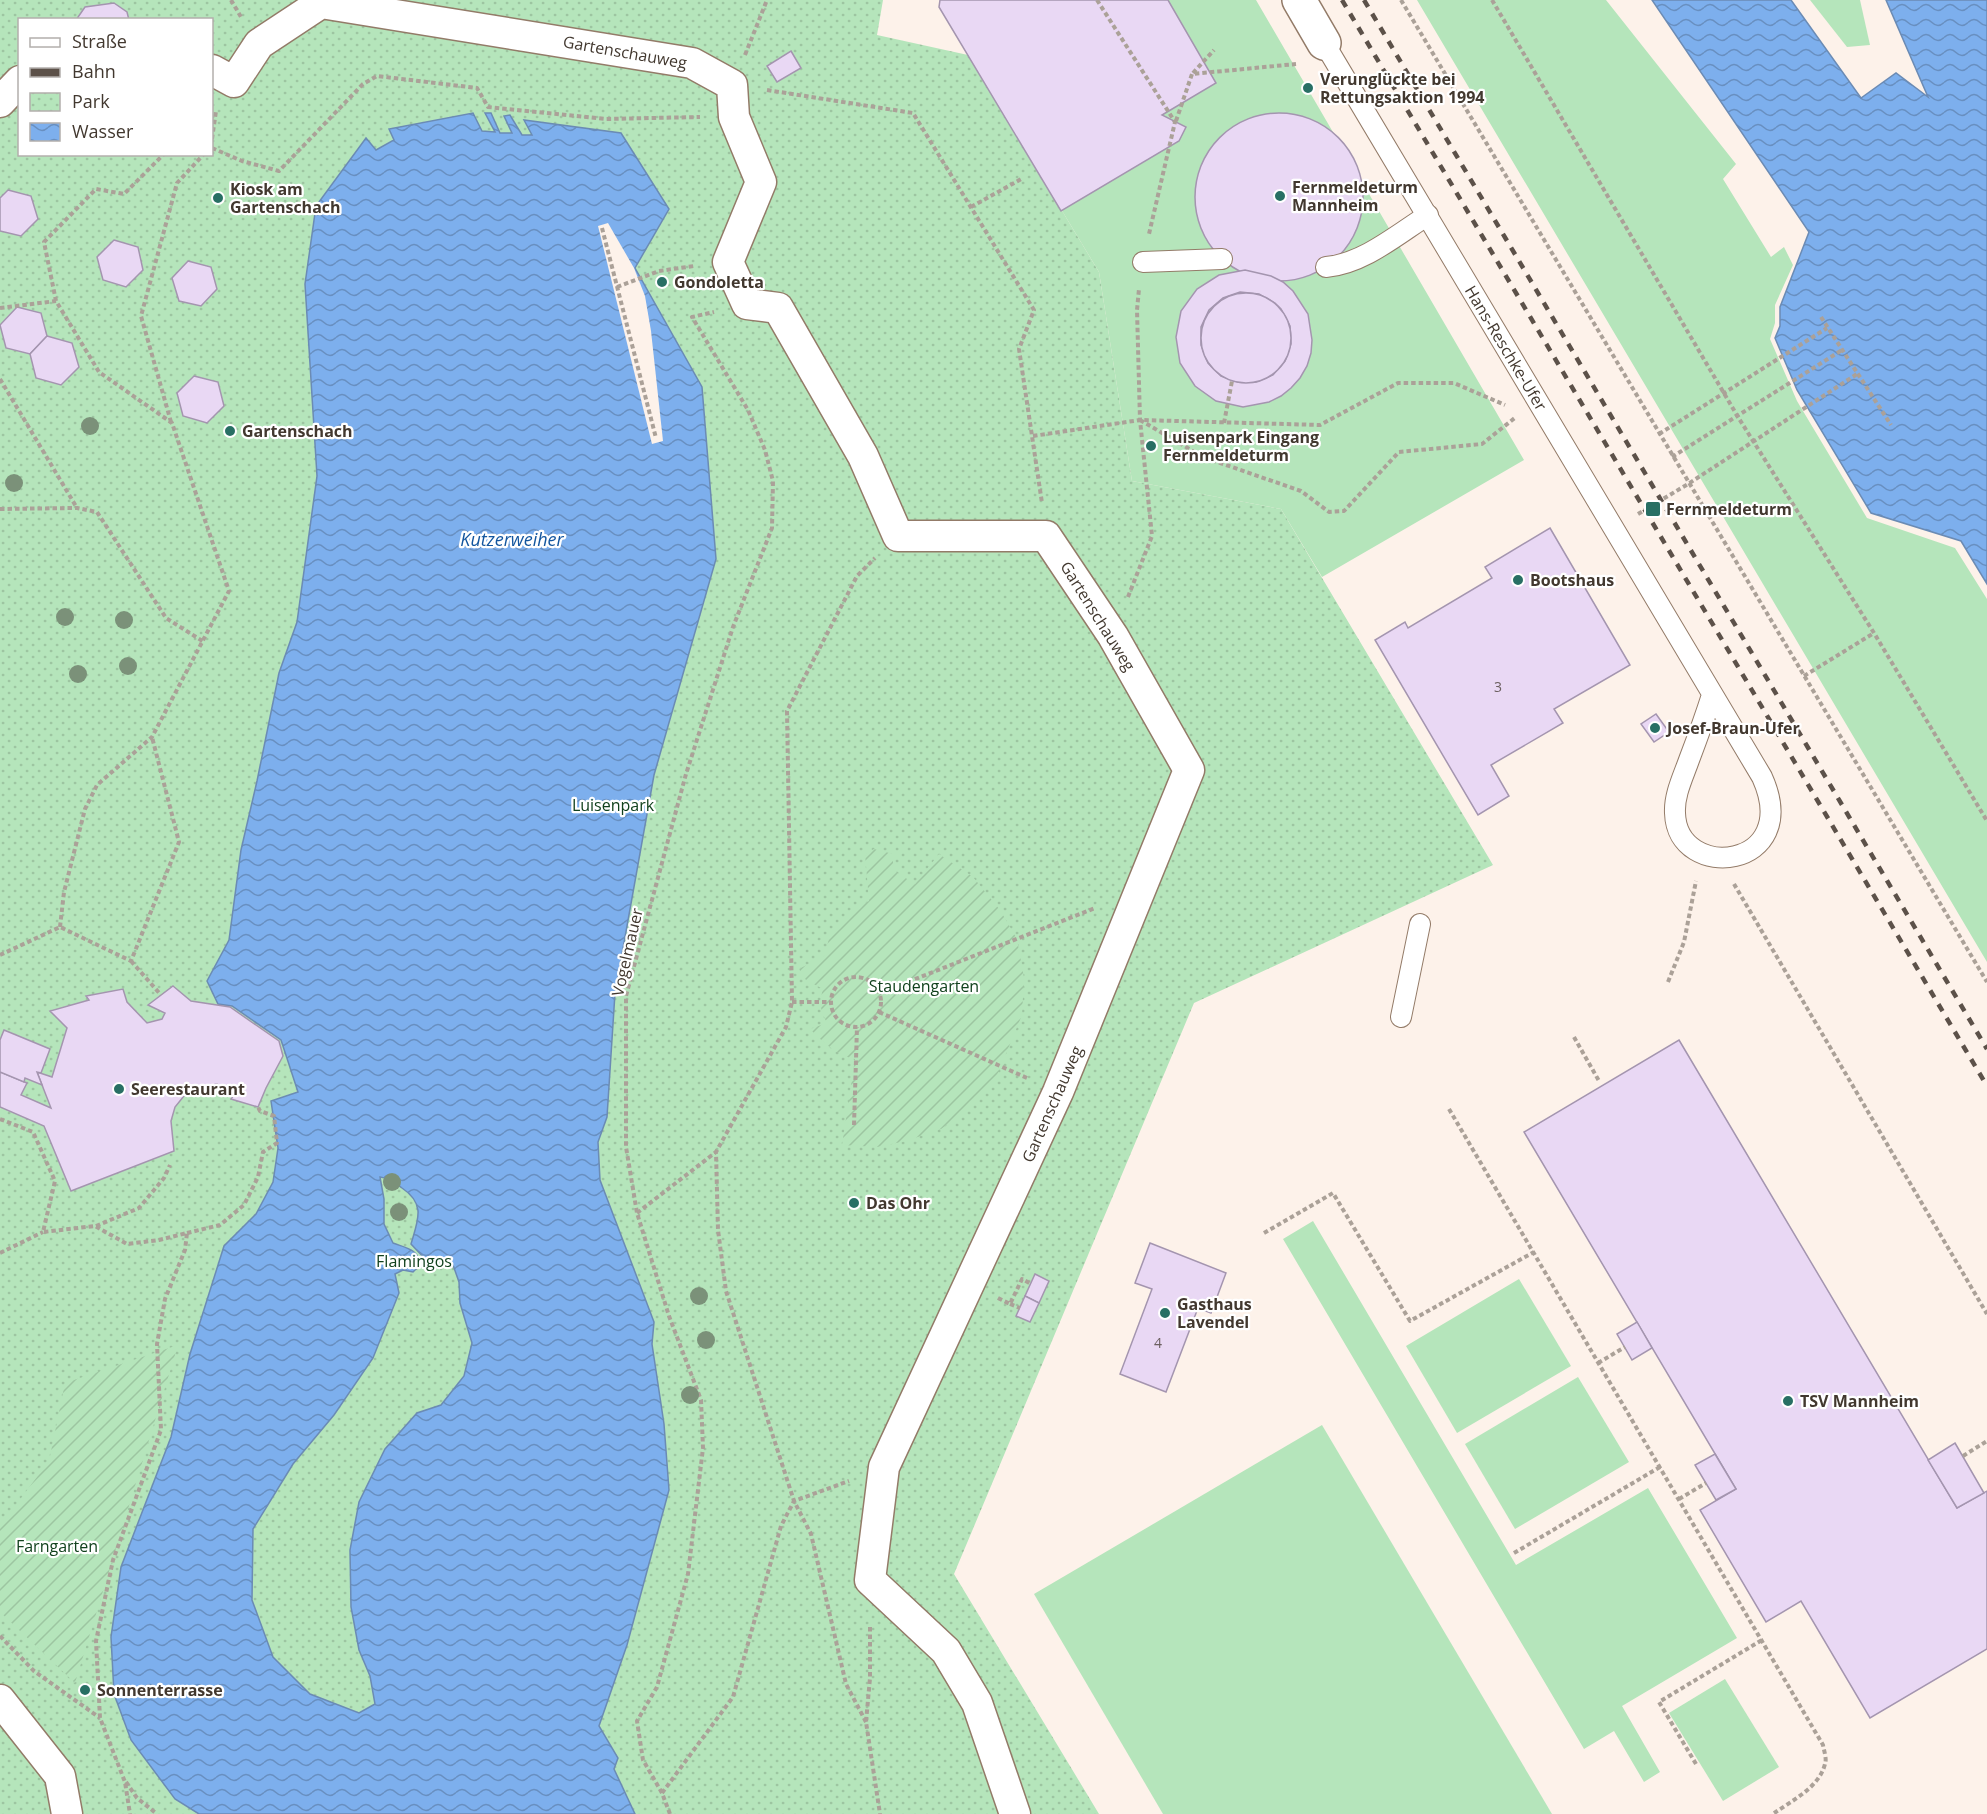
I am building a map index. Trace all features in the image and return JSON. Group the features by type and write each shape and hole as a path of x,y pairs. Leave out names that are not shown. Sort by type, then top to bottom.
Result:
{"street":[{"name":"Hans-Reschke-Ufer","path":"1299,0 1313,53"},
{"name":"Gartenschauweg","path":"213,71 234,82 259,44 321,3 692,63 732,85"},
{"path":"0,102 18,83"},
{"path":"732,85 734,117 761,182 728,262 747,304 778,308 863,456 898,536 1046,536"},
{"name":"Gartenschauweg","path":"870,1580 884,1467 1058,1092 1189,770 1113,636 1046,536"},
{"path":"870,1580 946,1652 977,1703 1015,1814"},
{"path":"0,1700 60,1776 67,1814"}],"lane":[{"name":"Hans-Reschke-Ufer","path":"1313,53 1428,215 1762,777 1772,807 1767,832 1754,847 1741,855 1731,858 1710,856"},
{"path":"1326,267 1341,266 1371,251 1428,215"},
{"path":"1143,262 1222,259"},
{"path":"1710,856 1683,837 1675,819 1675,806 1678,789 1712,695"},
{"path":"1401,1017 1420,924"}],"path":[{"path":"767,0 732,85 914,113 1034,310 1019,349 1046,536"},
{"path":"1097,0 1175,122"},
{"path":"1401,0 1987,982"},
{"path":"1492,0 1738,417 1874,633 1987,821"},
{"path":"1113,636 1152,536 1140,420 1137,310 1143,262 1175,122 1192,74 1214,50"},
{"path":"1192,74 1313,53"},
{"path":"213,148 242,161 279,171 363,84 377,76 477,88 488,107 524,112 606,119 734,117"},
{"path":"213,132 216,110"},
{"path":"162,156 124,194 96,189 44,242 56,301 99,372 172,423"},
{"path":"60,927 64,892 85,809 97,785 152,737 229,591 172,423 141,316 177,183 202,156"},
{"path":"971,207 1023,178"},
{"path":"602,228 656,438"},
{"path":"617,287 659,271 728,262"},
{"path":"0,308 56,301"},
{"name":"Vogelmauer","path":"670,1814 662,1793 643,1760 637,1721 657,1687 688,1574 703,1448 701,1400 669,1316 637,1213 626,1147 626,996 686,774 733,627 772,528 773,481 765,450 748,410 692,317 747,304"},
{"path":"1821,318 1891,425"},
{"path":"1659,434 1827,328"},
{"path":"1672,457 1842,350"},
{"path":"1660,501 1857,374"},
{"path":"0,379 77,508"},
{"path":"1224,423 1232,381"},
{"path":"1033,436 1140,420 1320,425 1398,383 1454,383 1512,408"},
{"path":"1140,420 1203,458 1301,491 1329,512 1344,511 1399,452 1482,444 1522,413"},
{"path":"0,509 77,508 97,512 166,618 204,642"},
{"path":"637,1213 716,1152 786,1027 792,1002 787,711 857,576 898,536"},
{"path":"1803,676 1874,633"},
{"path":"131,961 179,842 152,737"},
{"path":"1668,982 1684,942 1710,856"},
{"path":"1710,856 1987,1314"},
{"path":"880,993 1141,890"},
{"path":"0,955 60,927"},
{"path":"60,927 131,961 161,995"},
{"path":"851,976 863,977 873,983 880,993 881,1002 879,1012 874,1019 866,1025 856,1027 844,1024 834,1015 830,1002 833,991 840,982 851,976"},
{"path":"792,1002 830,1002"},
{"path":"879,1012 1058,1092"},
{"path":"854,1125 856,1027"},
{"path":"1574,1036 1599,1080"},
{"path":"95,1226 127,1244 159,1240 220,1226 244,1205 258,1177 263,1152 277,1143 274,1116 260,1111 258,1107"},
{"path":"1449,1109 1823,1745 1826,1762 1819,1777 1804,1792 1773,1814"},
{"path":"0,1119 33,1132 55,1181 42,1232"},
{"path":"716,1152 718,1230 726,1291 794,1502 811,1534 846,1684 866,1722"},
{"path":"0,1253 42,1232 95,1226 139,1208 164,1178 170,1165"},
{"path":"1264,1233 1333,1193 1410,1321 1534,1252"},
{"path":"130,1814 125,1782 100,1718 96,1641 113,1560 161,1430 156,1344 165,1299 185,1250 187,1233"},
{"path":"1010,1304 1020,1308"},
{"path":"1598,1362 1625,1347"},
{"path":"1963,1456 1987,1441"},
{"path":"662,1793 733,1697 781,1526 794,1502 884,1467"},
{"path":"1514,1553 1660,1467"},
{"path":"1679,1499 1706,1483"},
{"path":"870,1580 870,1678 866,1722 880,1814"},
{"path":"0,1636 33,1671 100,1718"},
{"path":"1696,1764 1659,1702 1762,1640"},
{"path":"125,1782 137,1798 157,1814"}],"green space":[{"name":"Luisenpark","path":"0,0 883,0 877,35 968,55 1099,272 1132,481 1281,509 1493,865 1194,1003 954,1574 1099,1814 0,1814"},
{"path":"940,0 1256,0 1524,460 1322,577 1281,509 1132,481 1099,272 939,7"},
{"path":"1417,0 1606,0 1736,164 1723,179 1771,257 1784,247 1793,265 1775,305 1775,323 1770,339 1797,401 1867,518 1955,548 1987,599 1987,962"},
{"path":"1810,0 1860,0 1870,45 1847,47"},
{"name":"Staudengarten","path":"874,849 893,854 893,870 915,884 939,854 973,877 1000,910 1017,939 1024,978 1022,1015 995,1080 970,1109 941,1129 906,1141 877,1147 842,1145 855,1059 825,1044 810,1029 827,1023 821,1006 823,989 806,980 799,969 824,956 831,932 858,906 869,901 865,854"},
{"path":"1313,1221 1516,1565 1648,1488 1737,1638 1622,1706 1660,1772 1644,1782 1614,1731 1584,1749 1283,1239"},
{"path":"1519,1279 1571,1366 1457,1433 1406,1346"},
{"name":"Farngarten","path":"178,1345 75,1683 0,1612 0,1520 6,1518 49,1461 65,1383"},
{"path":"1578,1377 1629,1462 1515,1529 1465,1444"},
{"path":"1322,1425 1552,1814 1163,1814 1034,1594"},
{"path":"1725,1679 1779,1767 1723,1801 1669,1713"}],"water":[{"path":"1652,0 1791,0 1861,98 1896,73 1928,97 1886,0 1987,0 1987,584 1961,541 1871,513 1797,390 1775,338 1780,326 1780,307 1809,232"},
{"name":"Kutzerweiher","path":"473,113 482,131 495,132 485,113 491,113 500,133 512,133 504,116 510,115 522,135 532,135 524,120 621,133 669,209 635,268 702,387 716,559 654,775 615,993 607,1117 598,1142 600,1180 654,1322 652,1344 664,1424 669,1490 627,1645 599,1726 618,1758 614,1769 635,1814 199,1814 175,1799 131,1740 114,1694 111,1637 121,1567 171,1437 190,1354 224,1246 256,1214 273,1182 278,1148 271,1101 298,1092 281,1040 232,1006 218,1004 207,981 229,940 241,850 279,673 297,622 317,476 305,284 316,206 366,138 376,150 394,140 389,129","holes":["380,1177 394,1183 415,1200 418,1220 411,1244 427,1261 441,1259 453,1265 459,1282 460,1303 472,1343 464,1376 441,1405 417,1413 385,1449 359,1502 350,1550 351,1607 359,1650 370,1676 375,1704 359,1713 310,1694 273,1657 252,1600 253,1529 293,1464 334,1415 373,1358 399,1293 395,1274 403,1270 413,1272 420,1265 414,1252 393,1243 384,1224 384,1199"]}],"pier":[{"path":"608,223 634,268 645,296 663,441 652,444 598,226"}],"building":[{"path":"940,0 1168,0 1216,83 1162,115 1186,127 1179,141 1061,211 939,7"},
{"path":"114,3 127,12 128,18 77,18 85,7"},
{"path":"791,51 801,68 777,82 767,66"},
{"path":"1279,113 1295,114 1311,119 1339,137 1357,165 1362,181 1362,213 1357,229 1339,257 1311,275 1295,280 1279,281 1263,280 1247,275 1219,257 1201,229 1196,213 1195,197 1196,181 1201,165 1219,137 1247,119 1263,114"},
{"path":"8,190 31,196 38,219 21,236 0,231 0,198"},
{"path":"114,240 138,247 143,270 126,287 103,280 97,257"},
{"path":"188,261 211,267 217,289 201,306 179,301 172,278"},
{"path":"1245,270 1271,276 1283,282 1293,291 1308,314 1312,340 1307,366 1291,388 1269,402 1243,407 1216,401 1195,386 1180,363 1176,337 1181,311 1197,289 1219,275","holes":["1240,292 1259,294 1281,309 1290,326 1291,344 1285,361 1273,375 1256,382 1238,382 1221,376 1208,363 1201,345 1201,327 1209,310 1223,298"]},
{"path":"663,277 667,284 660,288 656,281"},
{"path":"1237,293 1255,293 1271,300 1284,313 1291,329 1291,347 1284,363 1271,376 1255,383 1237,383 1221,376 1208,363 1201,347 1201,329 1208,313 1221,300"},
{"path":"17,307 41,313 47,336 30,354 6,348 0,325"},
{"path":"47,336 72,343 79,367 61,385 36,378 30,354"},
{"path":"194,376 218,382 224,406 207,423 183,416 177,393"},
{"path":"1550,528 1630,665 1554,709 1563,723 1491,765 1509,796 1478,815 1375,640 1405,622 1408,628 1492,578 1485,567"},
{"name":"Josef-Braun-Ufer","path":"1656,714 1669,732 1654,742 1641,724"},
{"name":"Seerestaurant","path":"173,986 191,1001 230,1007 279,1041 283,1056 258,1107 231,1099 233,1096 217,1084 188,1091 175,1107 171,1121 174,1151 71,1191 44,1126 0,1107 0,1072 27,1083 21,1095 51,1108 37,1072 52,1077 67,1028 50,1011 89,1000 86,996 123,989 127,1002 147,1023 162,1019 165,1013 148,1005"},
{"path":"4,1030 50,1049 41,1073 37,1072 42,1085 25,1078 24,1082 0,1072 0,1040"},
{"name":"TSV Mannheim","path":"1679,1040 1957,1508 1987,1491 1987,1649 1870,1718 1801,1601 1766,1622 1700,1510 1736,1489 1524,1132"},
{"path":"1150,1243 1226,1273 1211,1313 1198,1308 1166,1392 1120,1374 1152,1289 1135,1283"},
{"path":"1035,1274 1049,1281 1039,1303 1025,1296"},
{"path":"1025,1296 1039,1303 1030,1322 1016,1316"},
{"path":"1637,1322 1652,1348 1632,1360 1617,1334"},
{"path":"1955,1443 1984,1493 1957,1508 1928,1460"},
{"path":"1715,1454 1736,1489 1716,1500 1695,1465"}],"railway":[{"path":"1342,0 1987,1086"},
{"path":"1364,0 1987,1049"}],"place":[{"name":"Verunglückte bei Rettungsaktion 1994","path":"1308,88"},
{"name":"Fernmeldeturm Mannheim","path":"1280,196"},
{"name":"Kiosk am Gartenschach","path":"218,198"},
{"name":"Gondoletta","path":"662,282"},
{"name":"Gartenschach","path":"230,431"},
{"name":"Luisenpark Eingang Fernmeldeturm","path":"1151,446"},
{"name":"Fernmeldeturm","path":"1653,509"},
{"name":"Bootshaus","path":"1518,580"},
{"name":"Josef-Braun-Ufer","path":"1655,728"},
{"name":"Seerestaurant","path":"119,1089"},
{"name":"Das Ohr","path":"854,1203"},
{"name":"Gasthaus Lavendel","path":"1165,1313"},
{"name":"TSV Mannheim","path":"1788,1401"},
{"name":"Sonnenterrasse","path":"85,1690"}],"park label":[{"name":"Flamingos","path":"414,1261"}]}
